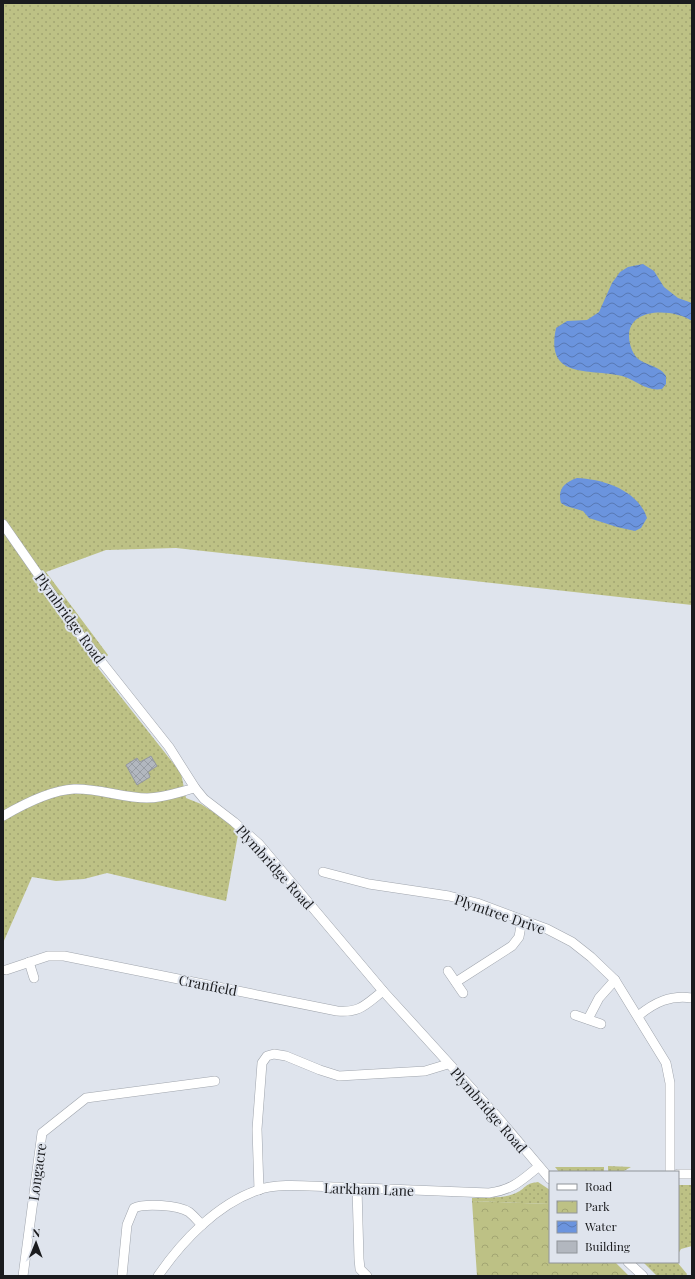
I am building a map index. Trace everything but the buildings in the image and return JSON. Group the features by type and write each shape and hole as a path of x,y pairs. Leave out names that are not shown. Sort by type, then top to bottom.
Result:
{"street":[{"name":"Plymbridge Road","path":"3,524 81,636 169,747 195,788 204,798 255,841 382,992 495,1114 538,1167 549,1178"},
{"path":"3,816 35,800 69,790 88,790 148,798 166,796 195,788"},
{"name":"Plymtree Drive","path":"324,872 369,884 449,896 477,903 548,929 572,942 615,980 666,1063 670,1083 670,1171"},
{"path":"456,982 512,946 518,936 522,920"},
{"name":"Cranfield","path":"6,970 48,956 64,956 337,1011 352,1012 365,1005 382,992"},
{"path":"29,962 34,978"},
{"path":"448,971 463,993"},
{"path":"588,1019 599,998 615,980"},
{"path":"638,1016 652,1004 668,998 692,998"},
{"path":"575,1015 601,1024"},
{"path":"259,1190 256,1129 262,1063 267,1056 274,1054 286,1056 339,1076 425,1071 448,1064"},
{"name":"Longacre","path":"23,1276 42,1133 86,1098 215,1081"},
{"name":"Larkham Lane","path":"158,1276 171,1257 202,1225 228,1205 259,1190 297,1186 489,1193 513,1188 538,1167"},
{"path":"679,1174 692,1174"},
{"path":"357,1188 360,1269 366,1276"},
{"path":"122,1276 127,1225 134,1208 142,1205 188,1211 202,1225"},
{"path":"629,1263 643,1276"}],"green space":[{"path":"3,3 692,3 692,605 176,548 106,550 46,572 108,655 98,668 181,773 186,798 201,804 239,829 226,901 107,873 84,879 56,881 32,877 3,943"},
{"path":"608,1166 631,1167 624,1171 608,1171"},
{"path":"555,1167 604,1167 604,1171 558,1171"},
{"path":"538,1182 549,1189 549,1204 472,1201 472,1198 511,1195 530,1184"},
{"path":"679,1185 692,1185 692,1246 681,1249 679,1252"},
{"path":"472,1201 549,1204 549,1263 616,1263 629,1276 477,1276"},
{"path":"644,1263 678,1263 687,1274 686,1276 657,1276"}],"water":[{"path":"643,264 654,271 664,287 678,298 692,303 692,321 675,314 654,313 644,315 636,319 631,326 629,338 632,350 641,361 663,372 666,376 666,384 662,389 651,389 622,376 583,371 563,364 557,356 554,345 556,328 567,321 587,320 599,312 612,283 620,272 628,267"},
{"path":"577,478 598,481 628,493 636,500 647,518 641,528 635,531 617,527 589,518 583,511 561,503 561,490 566,484"}]}
